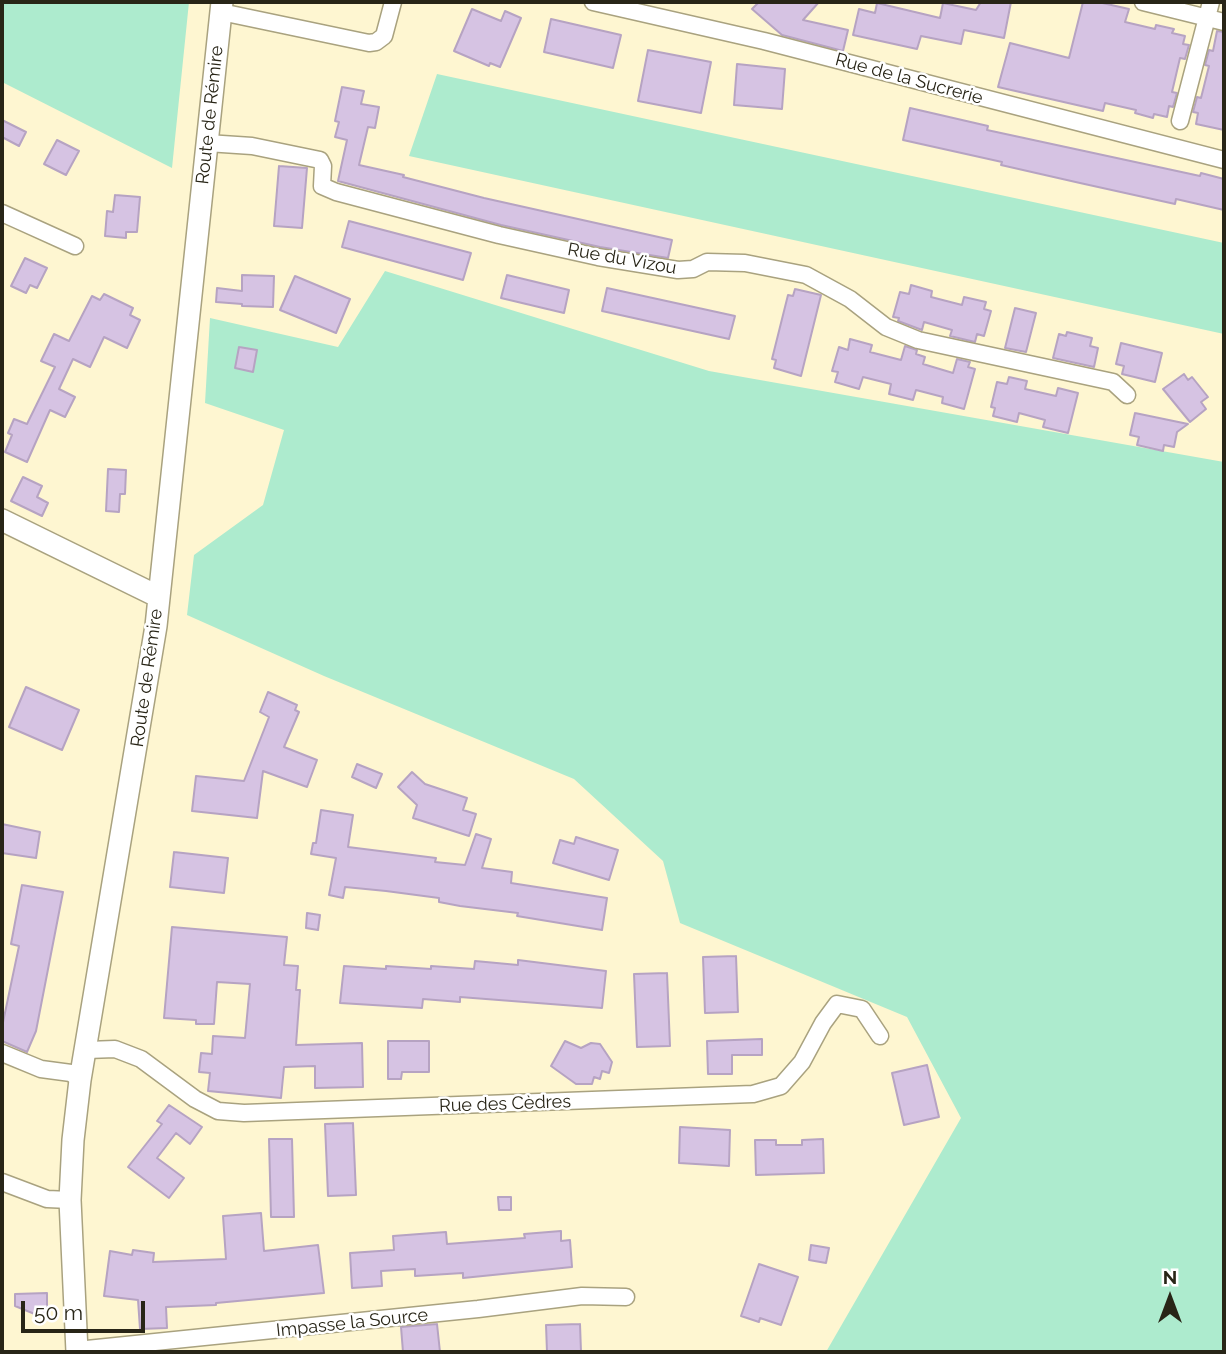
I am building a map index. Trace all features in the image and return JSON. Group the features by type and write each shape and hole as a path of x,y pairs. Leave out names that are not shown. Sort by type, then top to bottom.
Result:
{"main road":[{"name":"Route de Rémire","path":"77,1351 70,1200 73,1140 80,1080 143,710 159,597 221,7"},
{"path":"2,520 159,597"}],"street":[{"path":"221,7 369,43 384,36 393,2"},
{"name":"Rue de la Sucrerie","path":"593,2 764,41 1224,160"},
{"path":"1143,2 1209,9 1224,22"},
{"path":"1180,121 1209,9"},
{"name":"Rue du Vizou","path":"207,143 251,146 320,160 323,166 321,186 511,238 598,257 678,270 693,270 707,262 745,263 806,275 850,299 886,327 918,340 1113,382 1127,395"},
{"path":"2,213 75,246"},
{"name":"Rue des Cèdres","path":"87,1050 116,1049 141,1059 195,1098 219,1111 244,1113 753,1094 781,1086 802,1062 822,1023 837,1004 862,1009 880,1037"},
{"path":"2,1053 41,1069 71,1073 80,1080"},
{"path":"2,1182 47,1199 70,1200"},
{"name":"Impasse la Source","path":"77,1351 478,1310 582,1296 626,1297"}],"green space":[{"path":"2,2 189,2 172,168 2,82"},
{"path":"437,74 1224,243 1224,334 409,156"},
{"path":"385,271 709,371 1224,462 1224,1352 826,1352 961,1118 907,1017 680,923 663,861 574,779 324,676 187,615 194,555 263,505 284,430 205,403 210,318 338,347"}],"building":[{"path":"759,2 819,2 803,20 848,30 843,51 782,35 752,9"},
{"path":"981,2 1011,2 1004,38 964,30 961,44 921,36 917,49 853,35 859,9 875,13 877,3 940,18 943,3 976,10"},
{"path":"1083,2 1098,2 1129,9 1125,22 1155,29 1156,25 1174,29 1172,33 1185,36 1183,44 1189,45 1185,59 1180,58 1172,92 1177,93 1173,107 1169,106 1167,117 1154,114 1153,118 1135,113 1136,110 1105,103 1103,111 998,87 1010,43 1069,58"},
{"path":"472,9 501,21 505,11 521,18 500,67 490,63 489,66 454,51"},
{"path":"551,19 621,35 613,68 544,52"},
{"path":"1217,31 1224,32 1224,130 1196,124 1198,113 1193,112 1197,97 1201,98 1209,66 1205,65 1209,50 1213,51"},
{"path":"648,50 711,62 701,113 638,101"},
{"path":"737,64 785,69 782,109 734,105"},
{"path":"342,87 364,91 361,104 379,107 375,128 368,127 359,165 484,198 672,240 668,258 600,247 501,225 338,181 347,140 335,137 339,122 335,121"},
{"path":"910,108 988,126 987,130 1224,179 1224,210 1176,199 1175,204 903,140"},
{"path":"2,120 26,132 19,146 2,137"},
{"path":"57,140 79,151 66,175 44,164"},
{"path":"279,166 307,168 302,228 274,226"},
{"path":"115,195 140,197 137,232 126,232 126,238 105,236 107,211 113,212"},
{"path":"349,221 471,253 463,280 342,247"},
{"path":"25,258 47,268 37,288 30,285 26,293 11,286"},
{"path":"242,275 274,276 273,307 216,302 217,288 242,291"},
{"path":"507,275 569,290 564,313 501,298"},
{"path":"295,276 350,299 336,333 280,310"},
{"path":"911,285 932,291 931,297 962,305 964,297 986,302 984,309 991,311 984,336 977,334 975,342 950,336 952,330 924,322 922,330 898,321 899,318 893,317 900,292 909,294"},
{"path":"607,288 735,316 729,339 602,311"},
{"path":"795,289 821,295 801,376 774,368 776,360 772,359 788,295 793,296"},
{"path":"104,294 133,308 130,315 140,320 127,348 104,337 90,367 73,359 59,389 75,397 65,417 50,410 27,462 5,452 12,435 8,433 14,419 27,424 55,367 41,361 54,334 69,341 92,296 100,300"},
{"path":"1015,308 1036,313 1026,352 1005,348"},
{"path":"1067,332 1092,338 1090,346 1098,348 1094,367 1053,358 1059,334 1066,336"},
{"path":"850,339 872,345 870,352 901,360 905,346 917,350 916,354 925,357 923,364 953,373 957,359 970,362 968,367 975,369 964,409 942,403 943,397 916,390 913,400 889,394 891,384 863,377 859,389 835,382 838,372 832,371 839,347 848,350"},
{"path":"1121,343 1162,353 1155,382 1122,374 1124,366 1116,364"},
{"path":"239,347 257,350 253,372 235,368"},
{"path":"1184,374 1188,380 1192,377 1208,397 1201,402 1206,409 1190,422 1163,389"},
{"path":"1009,377 1027,381 1025,389 1056,396 1058,388 1078,393 1068,433 1043,427 1045,420 1019,413 1017,422 993,416 995,408 991,407 997,382 1007,384"},
{"path":"1135,413 1188,424 1177,432 1174,447 1164,445 1163,451 1137,445 1139,437 1130,435"},
{"path":"108,469 126,470 125,494 120,494 119,512 106,511"},
{"path":"23,477 42,486 37,497 48,503 42,516 11,501"},
{"path":"26,687 79,710 62,750 9,727"},
{"path":"268,692 297,705 295,710 299,712 284,747 317,760 307,787 263,771 257,818 192,811 196,776 244,781 269,717 260,712"},
{"path":"357,764 382,774 376,788 352,777"},
{"path":"412,772 425,784 467,798 463,810 476,814 469,836 413,818 417,805 398,787"},
{"path":"321,810 353,815 348,847 436,858 435,862 465,865 476,834 491,839 482,868 512,872 511,883 607,898 602,930 517,916 518,913 439,902 439,898 386,891 345,887 343,898 329,895 336,858 311,854 313,843 316,843"},
{"path":"2,824 40,832 36,858 2,853"},
{"path":"576,837 618,850 609,880 553,863 560,840 574,844"},
{"path":"174,852 228,858 224,893 170,887"},
{"path":"22,885 63,892 36,1031 27,1052 2,1041 2,1027 19,946 11,944"},
{"path":"307,913 320,915 318,930 306,928"},
{"path":"172,927 287,937 284,965 298,966 296,990 300,990 296,1045 362,1043 363,1087 315,1088 315,1066 284,1067 281,1098 208,1091 210,1073 199,1072 201,1053 212,1054 213,1036 245,1038 250,984 217,982 214,1024 196,1024 196,1020 164,1018"},
{"path":"736,956 738,1012 705,1013 703,957"},
{"path":"518,960 606,971 602,1008 460,997 460,1002 423,999 422,1008 340,1003 344,966 474,969 475,961 518,965"},
{"path":"667,973 670,1046 637,1047 634,974"},
{"path":"762,1039 762,1055 732,1055 732,1074 708,1074 707,1041"},
{"path":"388,1041 429,1041 429,1072 402,1072 401,1079 388,1079"},
{"path":"565,1041 581,1048 591,1043 600,1044 612,1062 609,1073 602,1071 600,1079 594,1077 592,1084 576,1084 551,1066"},
{"path":"927,1065 939,1117 904,1125 892,1073"},
{"path":"169,1105 202,1127 190,1144 176,1133 157,1158 184,1178 169,1198 128,1167 162,1124 157,1121"},
{"path":"353,1123 356,1195 328,1196 325,1124"},
{"path":"680,1127 730,1130 729,1166 679,1163"},
{"path":"269,1139 292,1139 294,1217 271,1217"},
{"path":"823,1139 824,1173 756,1175 755,1140 776,1140 776,1145 802,1145 802,1140"},
{"path":"498,1197 511,1197 511,1210 499,1210"},
{"path":"261,1213 264,1251 318,1245 324,1293 216,1305 166,1307 167,1328 140,1329 138,1300 104,1296 110,1251 132,1255 133,1250 154,1253 153,1262 226,1259 223,1216"},
{"path":"561,1231 561,1241 570,1240 572,1267 463,1278 463,1273 415,1276 415,1269 381,1271 382,1286 352,1288 350,1253 394,1250 393,1236 446,1232 447,1244 525,1238 524,1234"},
{"path":"811,1245 829,1248 826,1263 809,1260"},
{"path":"759,1264 798,1277 781,1325 760,1318 759,1322 741,1316"},
{"path":"47,1293 47,1319 15,1306 15,1294"},
{"path":"437,1324 440,1352 403,1352 401,1327"},
{"path":"580,1324 581,1352 547,1352 546,1325"}]}
